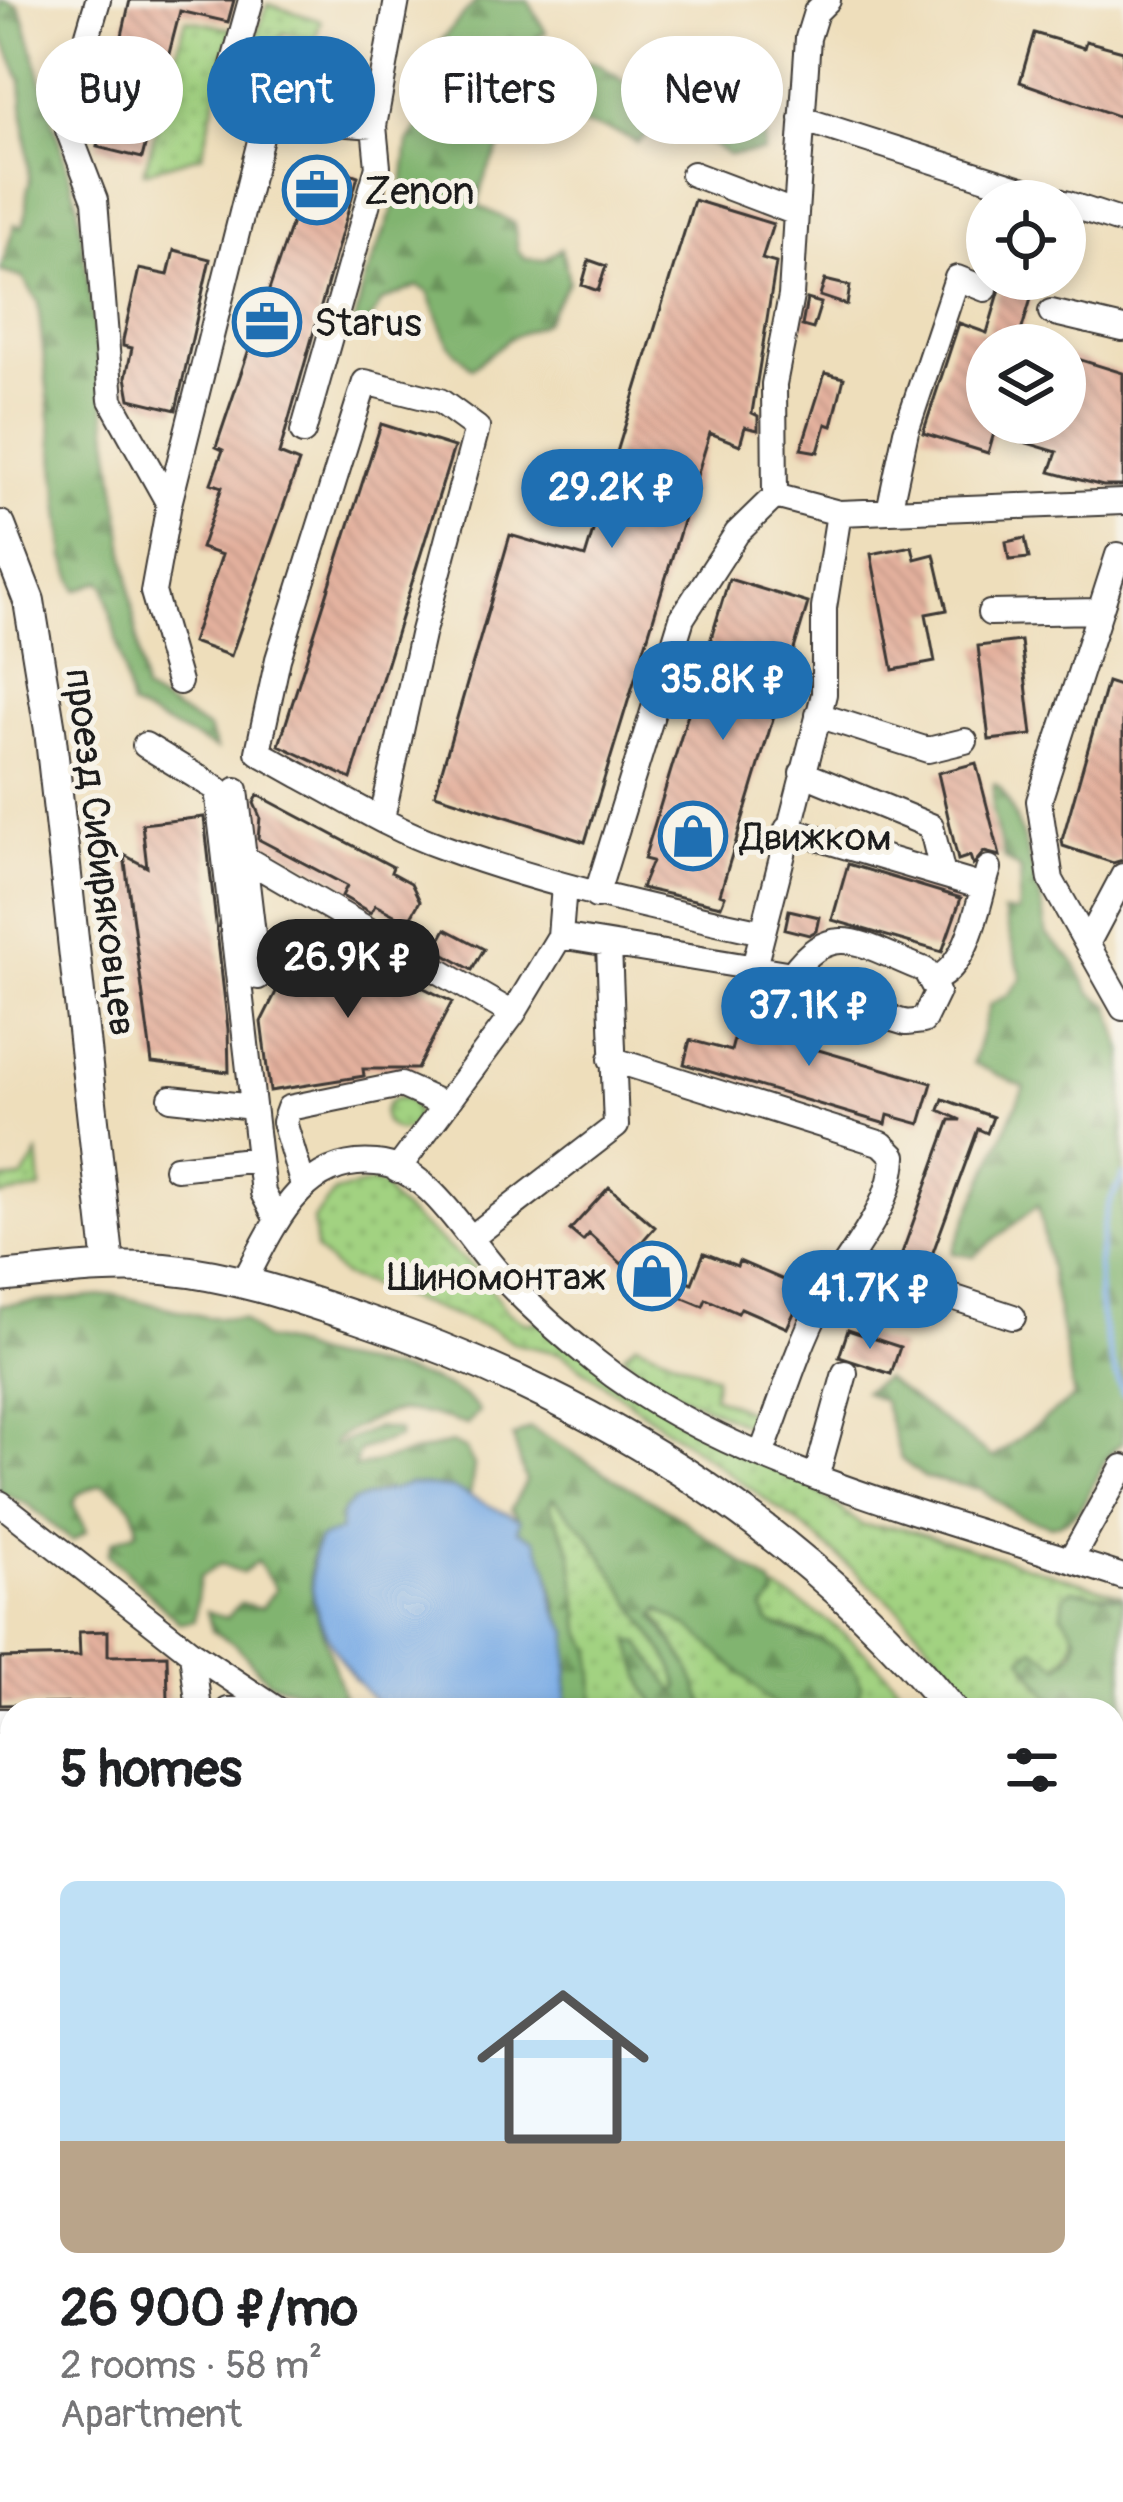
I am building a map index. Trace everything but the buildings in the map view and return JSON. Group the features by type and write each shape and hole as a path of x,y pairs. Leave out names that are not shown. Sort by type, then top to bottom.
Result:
{"main road":[{"name":"проезд Сибиряковцев","path":"0,526 29,601 50,730 109,1266"},
{"path":"0,1277 109,1266 245,1280 488,1365 641,1445 808,1564 895,1645 941,1698"}],"street":[{"path":"98,0 71,93 68,130 95,200 111,400 169,504"},
{"path":"240,36 250,0"},
{"path":"375,121 397,0"},
{"path":"596,896 682,618 737,533 776,496 774,384 791,296 808,38 816,12 829,0"},
{"path":"802,118 994,180"},
{"path":"303,432 378,167 375,136"},
{"path":"178,682 154,592 169,504 259,144"},
{"path":"693,174 796,213"},
{"path":"1086,210 1123,222"},
{"path":"889,511 906,431 957,278 966,282"},
{"path":"1051,312 1123,329"},
{"path":"382,818 422,634 477,428 440,401 365,382 278,659 258,752 382,818 435,845 596,896 763,932"},
{"path":"776,496 839,513 1123,502"},
{"path":"753,971 824,694 824,608 839,513"},
{"path":"1118,555 1039,801 1052,880 1123,1008"},
{"path":"990,614 1100,611"},
{"path":"818,715 928,750 965,740"},
{"path":"145,745 217,789 262,1192 277,1220"},
{"path":"802,773 931,826 943,875"},
{"path":"236,790 258,977"},
{"path":"787,829 943,875 986,877 962,949 947,974 935,979"},
{"path":"246,859 513,1014"},
{"path":"1087,944 1123,876"},
{"path":"397,1170 513,1014 560,936 564,886"},
{"path":"560,936 792,974"},
{"path":"838,938 926,970 935,979 931,1010 923,1021 906,1023 807,993 795,986 792,974 811,947 838,938"},
{"path":"471,1238 616,1126 609,946"},
{"path":"610,1058 882,1144 893,1156 893,1172 848,1263 820,1305 762,1453"},
{"path":"303,1185 284,1122 289,1108 401,1085 443,1104"},
{"path":"171,1098 253,1107"},
{"path":"176,1168 259,1159"},
{"path":"245,1280 277,1220 303,1185 326,1170 357,1163 397,1170 429,1193 522,1298 599,1365 689,1421 817,1474 1123,1577"},
{"path":"848,1263 1013,1317"},
{"path":"817,1474 845,1373"},
{"path":"1071,1559 1123,1467"},
{"path":"0,1503 192,1653 260,1698"},
{"path":"192,1653 198,1698"}],"green space":[{"path":"0,0 18,5 36,61 36,144 60,144 77,202 144,692 208,729 216,749 131,707 105,587 101,581 77,590 65,557 38,302 23,278 0,271 15,224 21,228 24,223 30,183 21,81 0,31"},
{"path":"477,0 528,0 546,33 537,36 445,36"},
{"path":"268,4 321,21 316,36 256,36"},
{"path":"186,19 232,29 230,36 207,36 207,134 202,155 144,172 152,144 183,144 181,36"},
{"path":"597,64 621,80 621,134 597,128"},
{"path":"408,144 500,144 482,184 479,206 514,223 518,251 525,259 545,260 561,248 569,281 545,322 509,339 472,368 449,345 428,292 418,286 382,301 363,333 353,330 364,283 403,184"},
{"path":"712,144 764,144 763,152 728,155"},
{"path":"994,784 1019,828 1046,934 1074,962 1090,992 1110,1006 1123,1052 1123,1442 1104,1463 1077,1511 1051,1526 1017,1515 981,1489 925,1478 901,1459 883,1401 864,1391 884,1378 993,1458 1074,1397 1038,1205 974,1256 952,1253 1024,1087 973,1063 990,1004 1009,995 1022,978 1003,912 1018,912 1021,870 1004,858 992,810"},
{"path":"400,1098 411,1103 416,1114 411,1125 400,1130 389,1125 384,1114 389,1103"},
{"path":"38,1153 41,1189 0,1196 0,1180 23,1178"},
{"path":"372,1183 384,1187 392,1201 477,1271 507,1312 526,1323 538,1321 805,1482 863,1526 902,1528 1123,1595 1067,1593 1075,1634 1071,1651 1056,1667 1034,1648 1026,1666 1050,1698 977,1698 901,1611 803,1526 562,1354 517,1344 491,1329 343,1276 316,1250 313,1220 335,1192"},
{"path":"114,1295 206,1317 242,1319 264,1340 431,1380 467,1399 479,1412 467,1425 428,1414 385,1414 335,1440 334,1446 377,1427 399,1431 399,1437 359,1451 354,1468 451,1443 466,1450 474,1466 470,1495 409,1484 341,1514 340,1531 324,1538 313,1552 313,1596 344,1698 317,1698 311,1688 301,1692 269,1682 235,1644 212,1631 207,1611 227,1618 240,1603 261,1608 276,1589 257,1561 243,1573 221,1564 200,1577 194,1621 180,1623 108,1554 113,1541 137,1532 132,1509 116,1493 102,1484 78,1494 73,1504 87,1531 72,1541 29,1505 0,1492 0,1305"},
{"path":"636,1343 715,1376 713,1396 766,1419 751,1428 655,1382 623,1355"},
{"path":"530,1428 676,1515 772,1585 776,1597 763,1609 767,1621 842,1654 861,1685 858,1698 767,1698 696,1632 659,1609 654,1616 688,1665 702,1698 652,1698 630,1642 640,1643 675,1692 680,1687 673,1667 588,1534 553,1498 549,1505 571,1550 581,1631 592,1650 594,1698 565,1698 554,1592 535,1550 517,1530 520,1520 511,1509 526,1482 513,1437"},
{"path":"553,1497 588,1534 673,1667 680,1687 675,1692 657,1673 639,1665 653,1698 594,1698 592,1650 581,1631 571,1550 549,1505"},
{"path":"776,1590 817,1613 854,1642 909,1698 856,1698 846,1659 821,1641 770,1624 763,1609"},
{"path":"1071,1590 1123,1598 1123,1698 1050,1698 1022,1658 1034,1648 1060,1666 1075,1651 1077,1635 1062,1614 1064,1596"},
{"path":"653,1610 682,1622 721,1651 769,1698 702,1698 688,1665"}],"water":[{"path":"409,1484 454,1489 520,1520 517,1530 535,1539 549,1570 555,1609 569,1632 566,1698 373,1698 325,1632 312,1586 319,1539 340,1531 341,1514 353,1501"}],"waterway":[{"path":"1123,1176 1107,1209 1098,1281 1103,1325 1123,1394"}],"place":[{"name":"Zenon","path":"317,190"},
{"name":"Starus","path":"267,322"},
{"name":"Движком","path":"693,836"},
{"name":"Шиномонтаж","path":"652,1276"}]}
